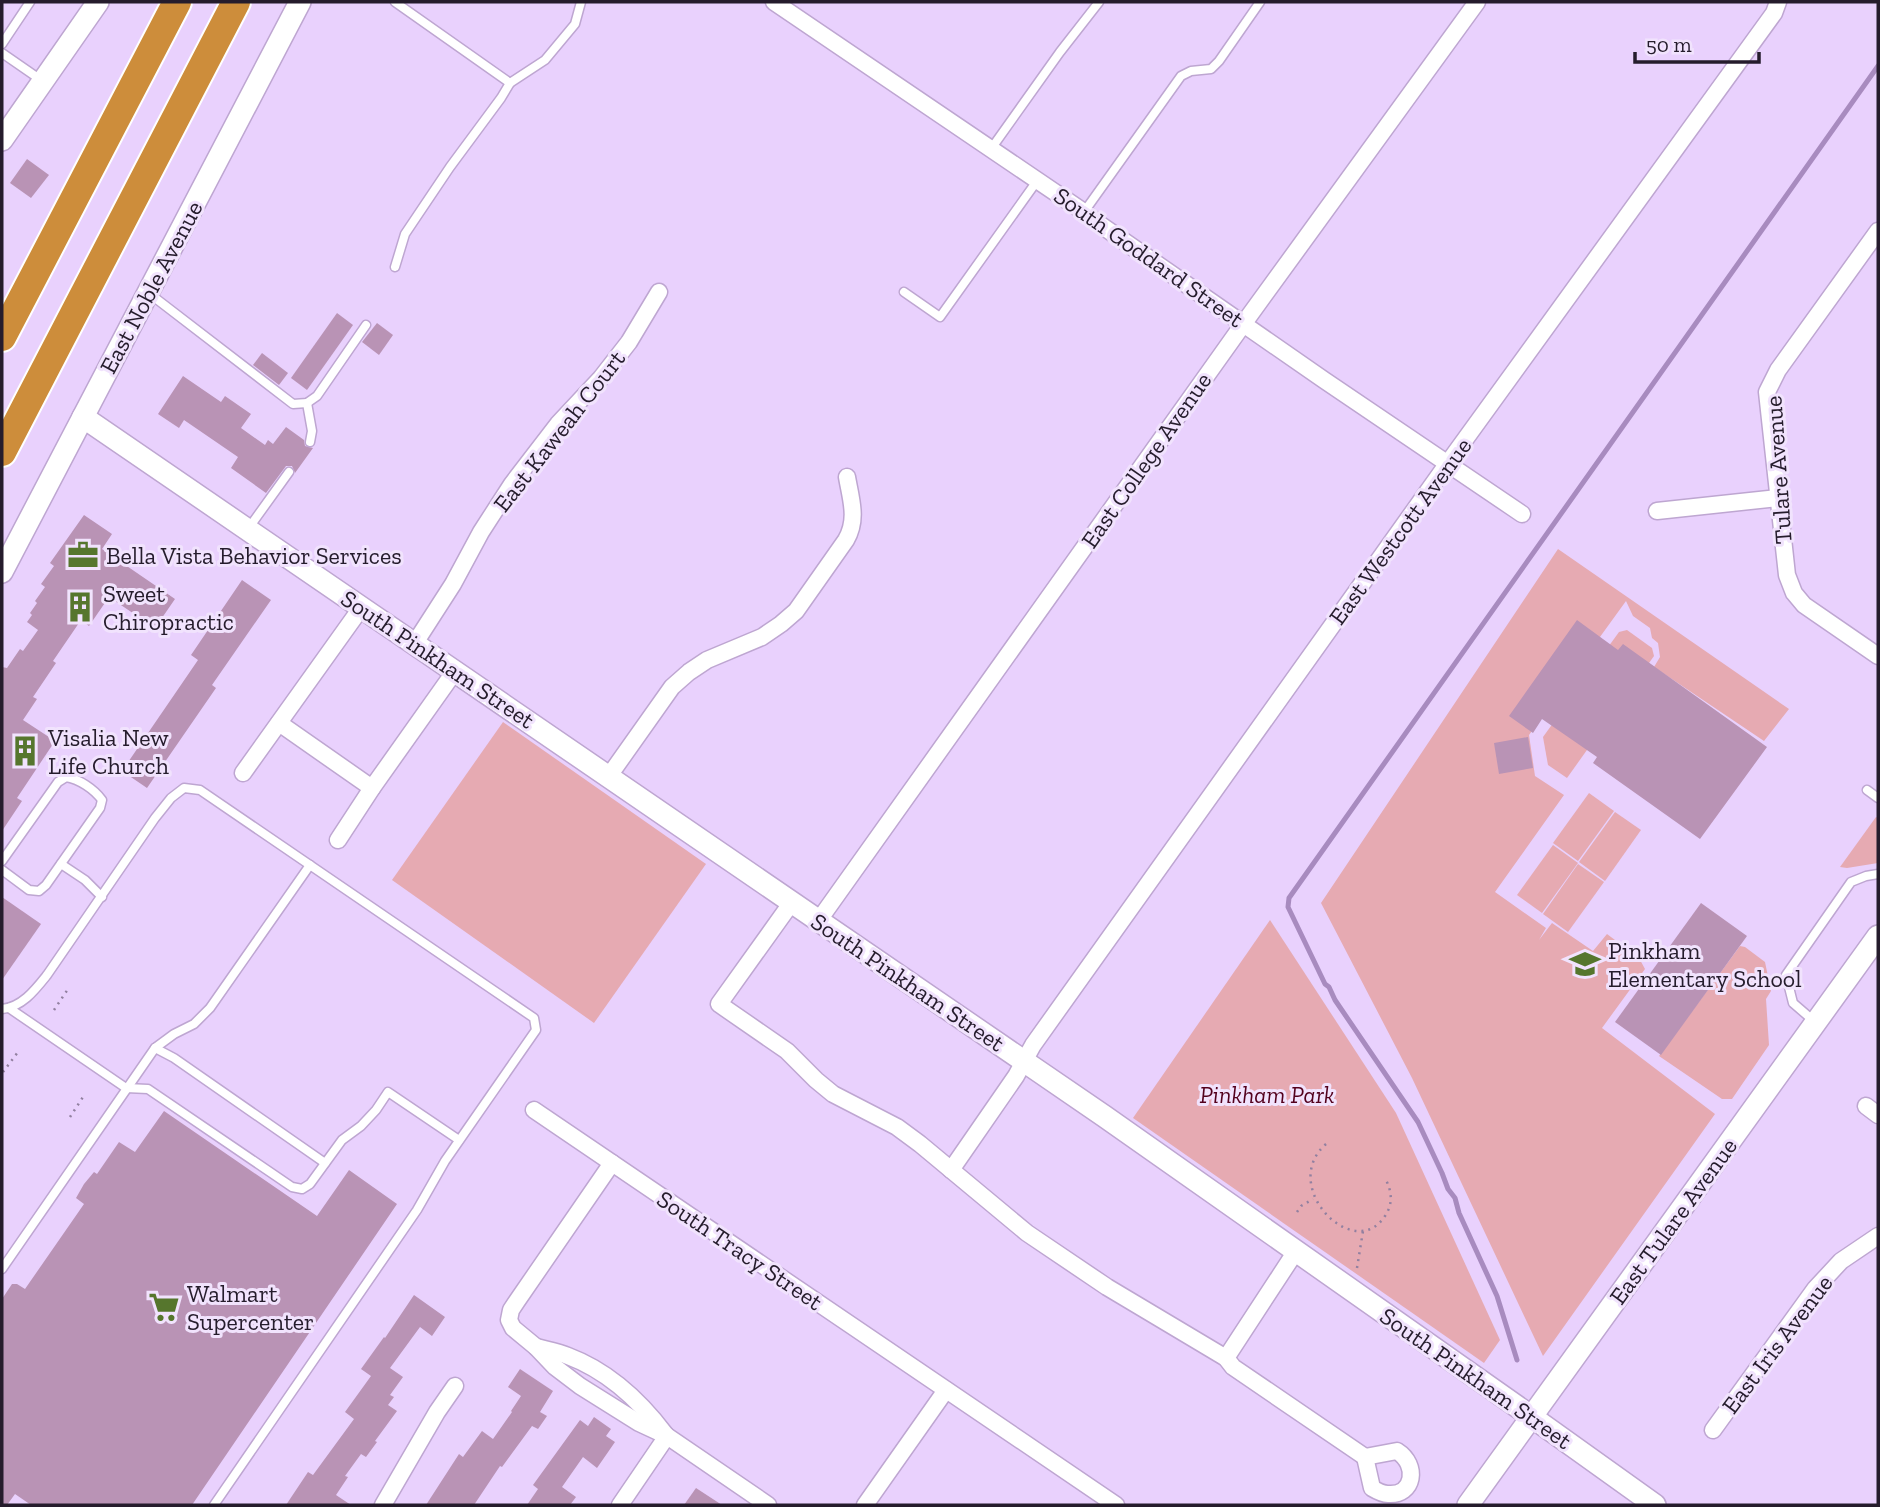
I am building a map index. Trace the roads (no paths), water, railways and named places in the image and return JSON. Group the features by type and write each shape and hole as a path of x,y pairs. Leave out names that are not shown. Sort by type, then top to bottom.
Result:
{"highway":[{"path":"2,337 177,2"},
{"path":"2,452 236,2"}],"street":[{"path":"2,140 98,2"},
{"name":"East Noble Avenue","path":"2,572 300,2"},
{"name":"South Goddard Street","path":"775,2 1522,514"},
{"name":"East College Avenue","path":"819,920 1244,323 1477,2"},
{"name":"East Westcott Avenue","path":"1024,1062 1041,1034 1448,463 1774,13 1778,2"},
{"name":"Tulare Avenue","path":"1878,231 1778,370 1768,393 1787,575 1794,593 1804,605 1878,656"},
{"name":"East Kaweah Court","path":"415,643 512,484 558,424 601,378 629,342 659,292"},
{"name":"South Pinkham Street","path":"83,417 819,920 1296,1251 1655,1505"},
{"path":"609,776 672,687 707,660 762,637 796,611 852,529 854,516 847,477"},
{"path":"1657,511 1778,498"},
{"path":"243,773 361,608"},
{"path":"338,840 455,671"},
{"path":"279,723 372,788"},
{"name":"South Pinkham Street","path":"792,902 719,1004 788,1051 833,1094 897,1127 1027,1233 1107,1287 1226,1358 1233,1367 1365,1457"},
{"name":"East Tulare Avenue","path":"1468,1505 1878,936"},
{"name":"South Pinkham Street","path":"951,1170 1024,1062"},
{"name":"South Tracy Street","path":"534,1110 1116,1505"},
{"path":"612,1163 511,1310 509,1320 513,1328 536,1347 569,1356 634,1397 667,1436 768,1505"},
{"name":"East Iris Avenue","path":"1713,1430 1815,1289 1841,1261 1878,1237"},
{"path":"1226,1358 1296,1251"},
{"path":"383,1505 455,1386"},
{"path":"865,1505 946,1390"},
{"path":"620,1505 667,1436"}],"lane":[{"path":"2,44 30,2"},
{"path":"395,2 510,83"},
{"path":"395,267 405,234 450,167 510,83 545,60 575,24 581,2"},
{"path":"991,149 1099,2"},
{"path":"1084,212 1181,76 1191,71 1211,69 1260,2"},
{"path":"2,53 43,81"},
{"path":"904,292 940,317 1037,181"},
{"path":"148,292 293,404 307,403 317,396 366,325"},
{"path":"307,403 312,431 310,442"},
{"path":"248,529 289,472"},
{"path":"2,861 58,782 66,777 75,778 102,800 100,808 39,891 29,890 2,870"},
{"path":"6,1008 29,997 47,975 155,818 171,798 184,788 200,790 534,1018 536,1030 445,1161 417,1210 214,1505"},
{"path":"1867,790 1878,798"},
{"path":"61,864 85,880 102,897"},
{"path":"2,1269 155,1048 194,1024 210,1008 310,865"},
{"path":"1816,1022 1793,1003 1786,975 1851,882 1878,874"},
{"path":"6,1008 127,1088 148,1089 292,1187 302,1189 310,1184 342,1140 361,1126 388,1092 459,1140"},
{"path":"155,1048 174,1058 325,1163"}],"waterway":[{"path":"1517,1360 1497,1296 1459,1213 1455,1198 1448,1189 1418,1122 1325,984 1288,907 1289,898 1878,66"}],"place":[{"name":"Bella Vista Behavior Services","path":"83,555"},
{"name":"Sweet Chiropractic","path":"80,607"},
{"name":"Visalia New Life Church","path":"25,751"},
{"name":"Pinkham Elementary School","path":"1585,964"},
{"name":"Walmart Supercenter","path":"164,1307"}],"park label":[{"name":"Pinkham Park","path":"1267,1094"}]}
